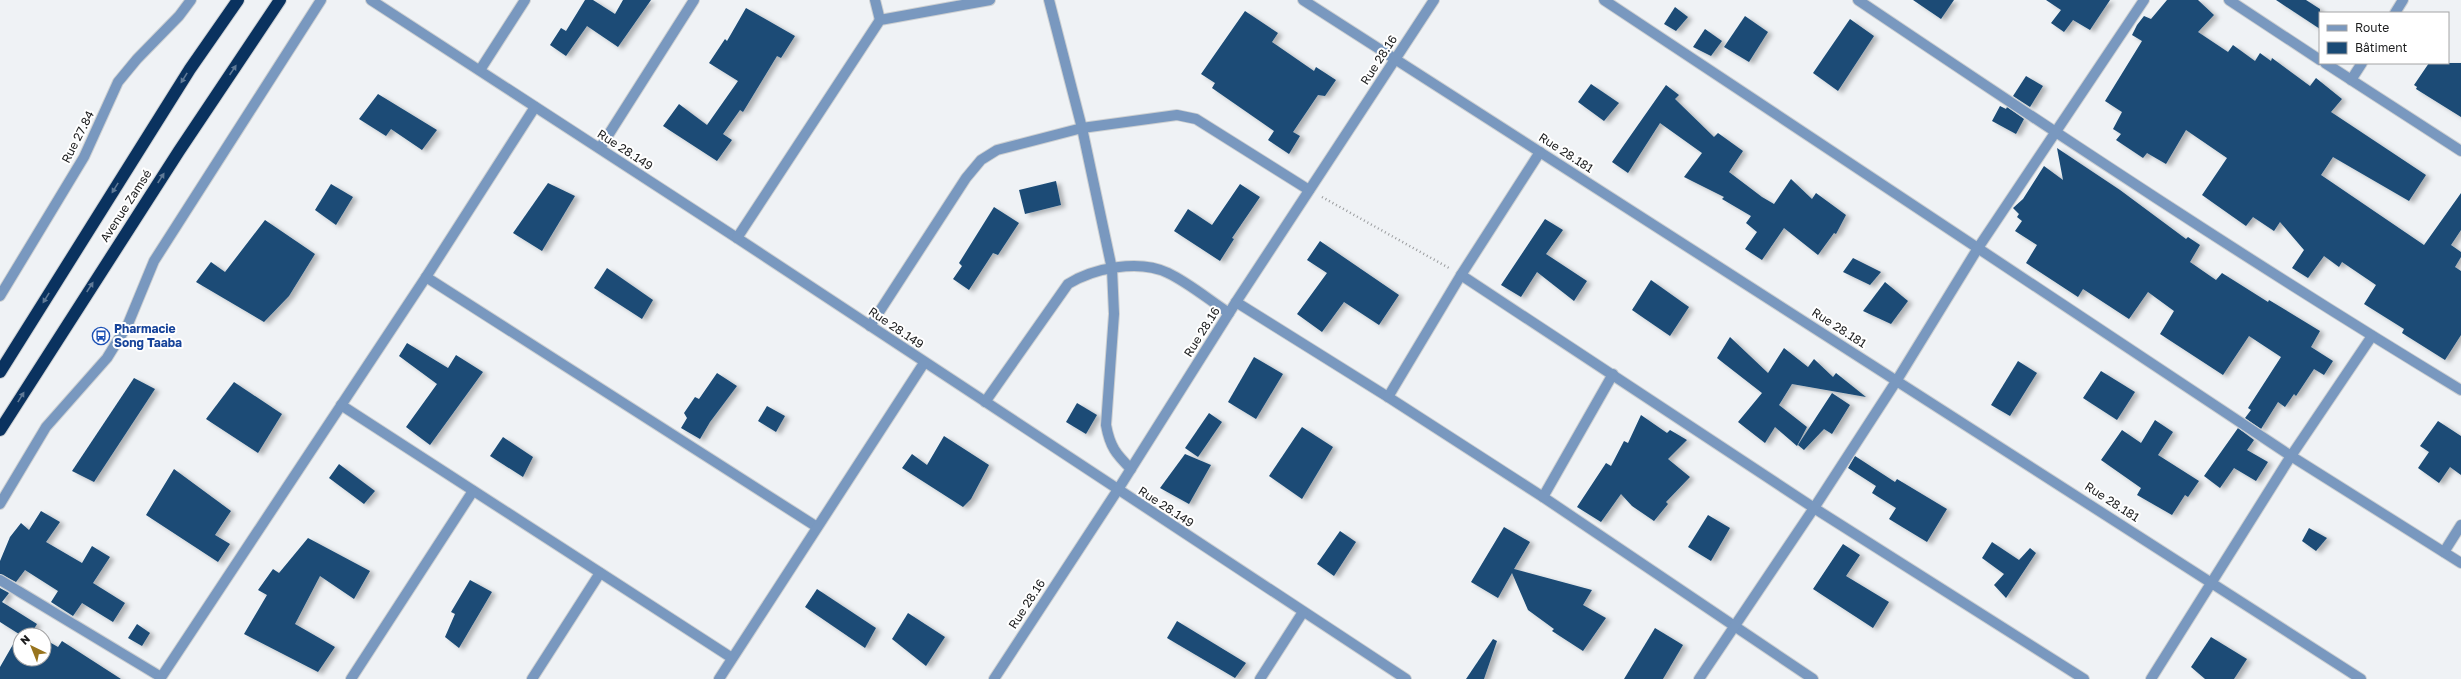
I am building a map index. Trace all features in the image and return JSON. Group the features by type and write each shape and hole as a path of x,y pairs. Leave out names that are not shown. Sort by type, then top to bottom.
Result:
{"highway":[{"name":"Avenue Zamsé","path":"0,372 190,69 238,0"},
{"name":"Avenue Zamsé","path":"0,430 179,151 280,0"}],"street":[{"name":"Rue 27.84","path":"0,296 84,158 118,82 137,59 179,16 191,0"},
{"path":"0,504 46,427 107,358 128,324 154,261 321,0"},
{"name":"Rue 28.149","path":"371,0 600,148 1117,491 1406,679"},
{"path":"480,70 525,0"},
{"path":"600,148 694,0"},
{"path":"875,0 880,20"},
{"path":"737,238 880,20 990,0"},
{"path":"1048,0 1082,128 1112,269 1114,314 1106,425 1109,441 1116,454 1131,469"},
{"name":"Rue 28.181","path":"1302,0 1897,380 2361,679"},
{"name":"Rue 28.16","path":"994,679 1117,491 1236,302 1434,0"},
{"path":"1604,0 2291,456 2461,564"},
{"path":"1858,0 2054,132 2372,336 2461,390"},
{"path":"1699,679 1814,508 1897,380 1978,248 2054,132 2144,0"},
{"path":"2229,0 2319,59"},
{"path":"2396,12 2403,0"},
{"path":"2327,64 2461,151"},
{"path":"2351,80 2361,64"},
{"path":"0,580 160,678 426,276 535,106"},
{"path":"870,326 966,178 981,160 997,150 1082,128 1177,115 1196,120 1309,190"},
{"path":"1388,397 1462,275 1540,152"},
{"path":"985,402 1068,284 1081,276 1112,269 1148,266 1168,273 1229,314"},
{"path":"1462,275 1814,508 2084,679"},
{"path":"426,276 817,526"},
{"path":"1236,302 1544,497 1734,627 1814,679"},
{"path":"2151,679 2291,456 2372,336"},
{"path":"719,679 924,363"},
{"path":"1544,497 1613,374"},
{"path":"341,405 732,658"},
{"path":"351,679 474,491"},
{"path":"2444,552 2461,525"},
{"path":"532,679 600,573"},
{"path":"1260,679 1303,612"}],"path":[{"path":"1309,190 1462,275"}],"building":[{"path":"585,0 593,0 615,14 623,0 651,0 618,47 587,26 566,56 550,45 561,28 566,31"},
{"path":"1913,0 1954,0 1941,19"},
{"path":"2046,0 2110,0 2090,30 2073,20 2064,32 2051,23 2061,10"},
{"path":"2167,0 2198,0 2214,15 2198,32 2228,52 2233,45 2255,61 2260,53 2271,61 2272,58 2310,86 2316,78 2342,99 2331,112 2426,175 2409,201 2333,157 2321,175 2424,245 2461,193 2461,230 2451,245 2461,252 2461,257 2455,267 2461,271 2461,335 2445,360 2402,333 2404,329 2364,304 2376,285 2342,262 2339,267 2324,256 2308,278 2292,268 2304,250 2280,222 2274,231 2253,217 2246,226 2202,195 2227,158 2186,130 2166,164 2147,153 2143,158 2116,140 2121,134 2113,129 2122,112 2105,101 2142,41 2132,35 2137,25 2144,16 2151,19"},
{"path":"2276,0 2306,0 2320,9 2319,28"},
{"path":"1675,7 1688,17 1676,31 1664,24"},
{"path":"746,8 795,36 781,58 777,56 743,112 740,110 723,134 732,140 717,161 663,126 679,104 707,125 738,81 709,63 725,39 727,41"},
{"path":"1245,11 1278,33 1272,42 1314,71 1316,67 1336,80 1325,96 1318,95 1293,132 1300,136 1289,154 1268,140 1274,131 1212,88 1215,83 1201,74"},
{"path":"1745,16 1768,32 1749,62 1724,47"},
{"path":"1850,19 1874,36 1838,91 1813,73"},
{"path":"1705,29 1722,41 1711,56 1693,47"},
{"path":"2461,63 2461,117 2416,89 2417,87 2414,85 2428,64"},
{"path":"2026,76 2043,86 2030,107 2013,96"},
{"path":"1591,84 1619,103 1604,121 1578,102"},
{"path":"1666,85 1679,95 1675,99 1714,137 1718,133 1743,151 1729,172 1762,197 1774,204 1791,179 1812,199 1816,193 1846,215 1836,234 1834,233 1818,255 1784,228 1762,260 1745,249 1757,232 1746,223 1751,216 1722,199 1724,197 1684,177 1702,153 1660,123 1628,173 1612,162"},
{"path":"378,94 437,130 422,150 391,129 386,136 359,119"},
{"path":"2000,106 2006,109 2007,107 2024,119 2016,134 1992,121"},
{"path":"2057,148 2120,190 2186,239 2188,237 2200,245 2190,262 2216,280 2222,273 2268,302 2269,300 2320,331 2311,347 2333,361 2324,375 2314,369 2296,396 2294,394 2285,407 2278,402 2261,429 2245,418 2251,410 2248,408 2281,357 2249,336 2223,375 2160,334 2174,311 2148,292 2129,319 2083,289 2078,297 2026,263 2037,245 2015,231 2022,221 2017,217 2019,214 2013,208 2023,199 2044,166 2063,180"},
{"path":"1056,181 1061,205 1025,214 1019,190"},
{"path":"548,183 575,196 542,251 513,233"},
{"path":"331,184 353,197 336,225 315,210"},
{"path":"1240,184 1260,197 1232,238 1234,239 1220,261 1174,231 1188,209 1212,225"},
{"path":"994,207 1019,223 998,255 993,253 969,290 953,279 962,266 959,263"},
{"path":"1545,219 1563,230 1546,254 1587,281 1574,301 1537,272 1521,297 1501,285"},
{"path":"265,220 315,254 289,296 264,322 196,282 211,262 225,272"},
{"path":"1320,241 1399,295 1379,325 1344,302 1322,332 1297,314 1327,273 1307,260"},
{"path":"1853,258 1881,272 1870,285 1843,272"},
{"path":"607,268 653,300 642,319 594,288"},
{"path":"1651,280 1689,307 1670,336 1632,310"},
{"path":"1885,282 1908,301 1891,324 1863,311"},
{"path":"1730,337 1768,373 1784,348 1808,367 1814,359 1833,377 1836,373 1866,397 1792,384 1779,405 1807,427 1797,446 1775,427 1765,443 1738,422 1762,393 1717,358"},
{"path":"407,343 448,368 456,355 483,372 430,445 406,427 437,384 399,356"},
{"path":"1254,357 1283,374 1256,419 1228,402"},
{"path":"2018,361 2037,373 2010,416 1991,405"},
{"path":"2101,371 2135,392 2117,420 2083,398"},
{"path":"717,373 737,386 710,422 700,439 681,428 687,418 684,413 695,397 699,399"},
{"path":"134,378 155,389 94,482 72,471"},
{"path":"234,382 282,414 258,453 206,419"},
{"path":"1832,393 1850,405 1832,434 1824,429 1804,450 1798,445"},
{"path":"1077,403 1097,415 1086,434 1066,422"},
{"path":"767,406 785,416 776,432 758,421"},
{"path":"1209,413 1222,422 1198,457 1185,448"},
{"path":"1641,415 1667,433 1670,430 1687,440 1668,459 1690,477 1666,502 1668,504 1654,521 1632,506 1621,494 1601,522 1577,507 1606,463 1611,466 1624,441 1628,443"},
{"path":"2155,420 2173,432 2158,455 2199,481 2188,497 2185,495 2172,515 2137,495 2141,488 2101,460 2122,430 2141,443"},
{"path":"2438,421 2461,436 2461,475 2450,467 2439,483 2418,468 2429,452 2420,446"},
{"path":"1302,427 1333,447 1302,499 1269,476"},
{"path":"2238,428 2254,440 2247,450 2268,462 2256,481 2234,468 2220,488 2204,476"},
{"path":"944,436 989,465 971,499 963,507 902,468 912,454 927,465"},
{"path":"503,437 533,457 523,477 490,456"},
{"path":"1185,454 1211,465 1189,504 1160,488"},
{"path":"1855,456 1895,482 1897,479 1947,509 1927,542 1889,519 1896,508 1872,493 1876,486 1848,468"},
{"path":"339,464 375,491 364,504 329,478"},
{"path":"174,469 231,511 215,535 230,544 218,562 146,515"},
{"path":"41,511 60,522 46,542 82,563 92,546 110,557 93,583 125,603 113,622 82,603 73,616 51,602 58,591 25,570 16,582 0,574 0,561 10,537 21,523 29,530"},
{"path":"1708,515 1730,528 1711,561 1688,547"},
{"path":"1504,527 1530,542 1514,569 1592,590 1583,605 1606,618 1583,651 1552,631 1554,629 1528,610 1512,573 1498,598 1471,582"},
{"path":"2309,528 2327,538 2316,551 2302,541"},
{"path":"1340,531 1356,542 1334,576 1317,564"},
{"path":"308,538 370,571 354,599 320,576 295,624 335,647 318,672 244,634 267,595 258,590 273,569 279,573"},
{"path":"1992,542 2019,560 2030,548 2036,553 2006,598 1994,585 2004,574 1982,558"},
{"path":"1843,544 1860,555 1846,576 1889,602 1873,628 1813,589"},
{"path":"470,580 492,592 459,648 445,637 455,614 451,612"},
{"path":"0,588 9,593 2,602 37,624 35,627 12,627 12,630 0,622"},
{"path":"817,589 876,628 865,648 805,607"},
{"path":"908,613 945,637 926,666 892,639"},
{"path":"1177,621 1246,663 1235,678 1167,638"},
{"path":"137,624 150,633 142,646 128,638"},
{"path":"1655,628 1683,645 1663,679 1624,679"},
{"path":"2211,637 2247,659 2234,679 2205,679 2191,667"},
{"path":"1493,639 1497,641 1484,679 1466,679"},
{"path":"62,641 121,679 0,679 0,667 12,646 12,667 52,667 52,644 58,647"}],"place":[{"name":"Pharmacie Song Taaba","path":"101,336"}]}
